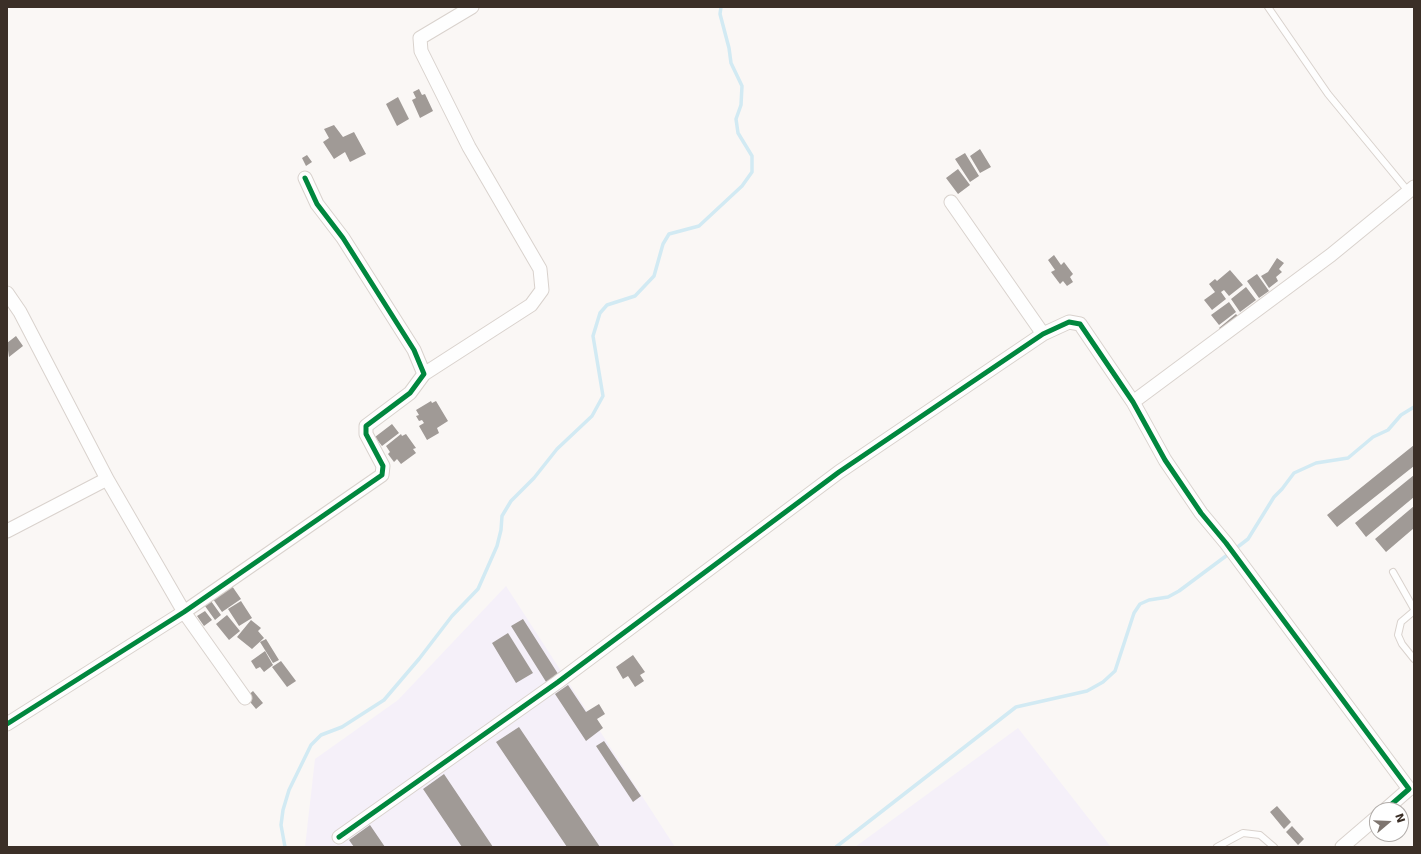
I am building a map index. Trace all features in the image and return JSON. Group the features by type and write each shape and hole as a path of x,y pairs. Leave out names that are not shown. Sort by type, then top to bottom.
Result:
{"street":[{"path":"7,724 184,612 378,480 382,475 383,466 366,434 366,426 410,393 424,374 530,305 542,290 540,269 469,147 421,52 420,38 472,7"},
{"path":"305,178 317,204 343,238 414,350 424,374"},
{"path":"1133,402 1331,255 1411,189"},
{"path":"950,202 1043,334"},
{"path":"7,293 20,312 107,479 184,612 245,698"},
{"path":"339,837 558,682 839,472 1043,334 1069,322 1080,324 1133,402 1165,460 1201,513 1226,543 1412,787 1394,802"},
{"path":"7,531 107,479"},
{"path":"1342,847 1369,824"}],"lane":[{"path":"1268,7 1328,94 1411,189"},
{"path":"1393,572 1414,610 1401,622 1398,635 1402,644 1414,659"},
{"path":"1217,847 1243,833 1260,835 1274,847"}],"shaded area":[{"path":"506,586 675,847 305,847 315,759 398,700"},
{"path":"1018,728 1111,847 855,847"}],"building":[{"path":"419,89 422,95 425,94 433,111 420,118 412,100 416,98 413,92"},
{"path":"398,97 409,119 397,126 386,104"},
{"path":"334,125 343,137 354,132 366,154 350,162 345,152 334,159 323,142 329,138 324,129"},
{"path":"980,149 991,167 980,173 970,156"},
{"path":"965,153 979,176 970,182 955,159"},
{"path":"307,155 312,162 306,166 302,158"},
{"path":"958,169 970,185 958,194 946,178"},
{"path":"1054,255 1061,265 1064,262 1073,274 1070,277 1073,282 1067,286 1063,281 1060,284 1051,272 1055,270 1048,260"},
{"path":"1277,258 1284,263 1279,269 1282,272 1276,277 1278,281 1269,288 1261,276 1268,272"},
{"path":"1230,270 1243,285 1229,296 1224,290 1221,292 1226,299 1212,310 1204,300 1215,292 1209,284 1215,279 1217,281"},
{"path":"1257,274 1269,291 1259,298 1247,281"},
{"path":"1246,287 1256,300 1240,312 1231,299"},
{"path":"1229,302 1236,312 1219,325 1211,315"},
{"path":"1236,314 1241,320 1224,334 1219,328"},
{"path":"16,336 23,346 9,357 7,343"},
{"path":"431,401 432,403 436,401 448,421 437,428 439,433 427,440 419,426 424,423 422,420 419,421 416,416 419,415 416,410"},
{"path":"392,424 399,433 382,446 375,437"},
{"path":"401,434 402,436 406,434 416,448 413,449 416,453 401,464 397,459 394,462 388,454 390,452 386,446"},
{"path":"1414,445 1414,466 1337,527 1327,515"},
{"path":"1414,475 1414,497 1366,537 1355,523"},
{"path":"1414,506 1414,528 1386,552 1375,539"},
{"path":"232,586 241,599 222,612 213,599"},
{"path":"211,601 221,615 215,620 205,606"},
{"path":"241,601 252,618 239,626 228,609"},
{"path":"205,611 212,620 204,626 197,616"},
{"path":"227,615 240,631 229,640 216,624"},
{"path":"523,619 560,677 548,685 511,626"},
{"path":"251,620 261,628 258,631 264,638 252,649 237,637"},
{"path":"508,633 533,673 516,683 492,643"},
{"path":"266,639 279,660 273,663 260,642"},
{"path":"265,651 273,665 264,672 260,667 256,669 251,661"},
{"path":"633,655 645,672 640,675 644,681 635,687 628,676 623,679 616,667"},
{"path":"281,661 296,681 287,687 272,667"},
{"path":"568,685 586,712 599,704 605,714 597,719 603,728 586,741 555,694"},
{"path":"253,691 263,703 256,709 246,697"},
{"path":"519,727 600,847 567,847 496,742"},
{"path":"604,741 641,796 633,802 596,746"},
{"path":"444,774 493,847 462,847 423,789"},
{"path":"1277,806 1291,822 1284,829 1270,812"},
{"path":"370,825 385,847 354,847 349,840"},
{"path":"1292,826 1304,839 1298,845 1286,832"}],"waterway":[{"path":"285,847 281,825 283,810 289,790 311,745 321,735 342,727 384,700 419,659 452,616 478,589 497,546 501,530 502,516 511,501 534,478 557,449 592,416 603,396 593,336 600,313 607,305 635,296 654,276 663,244 669,234 699,226 742,186 752,172 752,156 738,133 736,119 741,105 742,86 731,63 729,48 720,14 721,7"},
{"path":"1235,549 1248,539 1274,497 1294,473 1316,463 1348,458 1373,437 1388,430 1401,415 1414,407"},
{"path":"836,847 1016,707 1087,691 1103,682 1115,671 1134,613 1140,604 1149,600 1168,597 1179,591 1230,553"}],"cycle path":[{"path":"7,724 184,612 382,475 383,466 366,434 366,426 410,393 424,374 414,350 343,238 317,204 305,178"},
{"path":"339,837 558,682 839,472 1043,334 1069,322 1080,324 1133,402 1165,460 1201,513 1226,543 1409,789 1394,802"}]}
